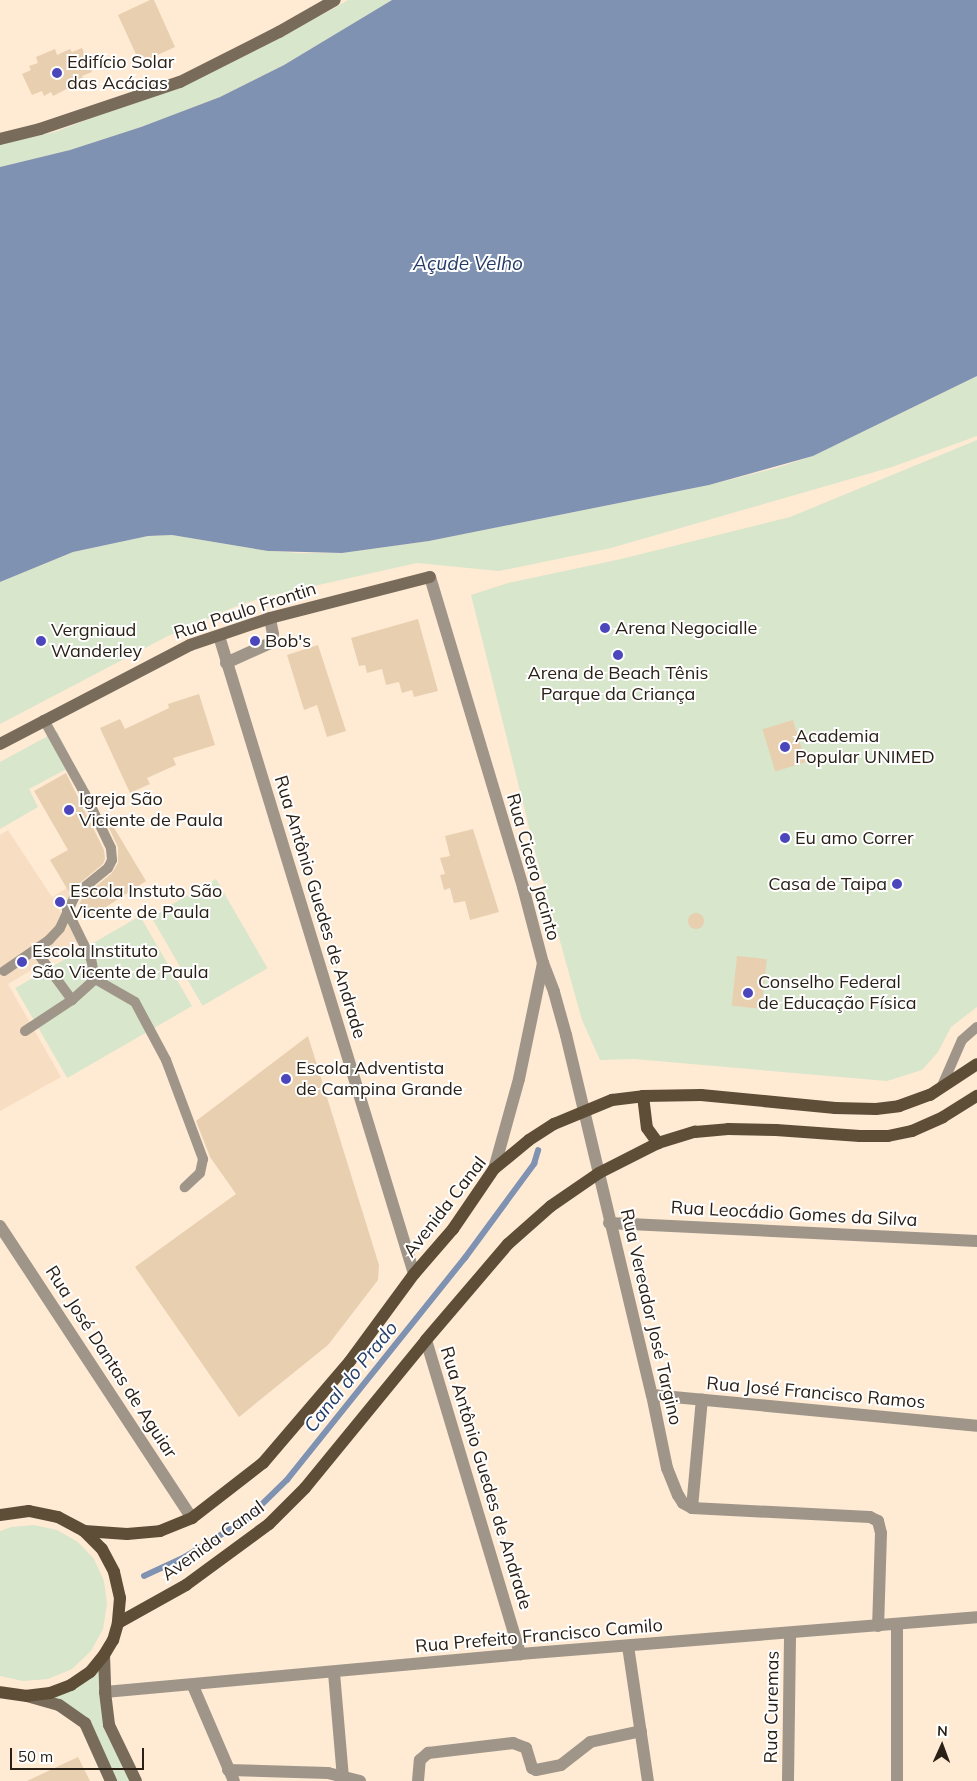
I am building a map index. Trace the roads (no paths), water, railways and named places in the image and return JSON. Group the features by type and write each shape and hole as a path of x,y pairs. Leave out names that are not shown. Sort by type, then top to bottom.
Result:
{"main road":[{"path":"0,139 40,129 180,82 279,32 335,0"},
{"name":"Rua Paulo Frontin","path":"0,744 190,645 270,618 430,577"},
{"name":"Avenida Canal","path":"84,1531 128,1534 160,1531 192,1518 263,1463 350,1361 414,1274 453,1229 494,1170 529,1140 554,1124 612,1100 643,1096 701,1095 834,1108 876,1109 899,1106 919,1100 977,1064"},
{"path":"643,1096 647,1128 658,1143"},
{"name":"Avenida Canal","path":"118,1623 186,1585 269,1524 305,1488 426,1340 508,1244 551,1206 599,1173 658,1143 695,1132 728,1129 888,1136 912,1132 944,1118 977,1096"},
{"path":"0,1516 29,1511 58,1517 84,1531 102,1549 114,1572 120,1598 118,1623 104,1655 90,1672 71,1685 50,1693 27,1696"},
{"path":"104,1655 104,1692 109,1725 136,1781"},
{"path":"0,1692 27,1696 59,1705 85,1723 111,1781"}],"street":[{"name":"Rua Cicero Jacinto","path":"430,577 523,887 542,963 519,1079 494,1170"},
{"path":"226,663 270,643 273,634 270,618"},
{"name":"Rua Antônio Guedes de Andrade","path":"219,636 414,1274"},
{"path":"542,963 554,992 584,1110"},
{"name":"Rua Vereador José Targino","path":"584,1110 668,1468 678,1495 683,1503 692,1508"},
{"name":"Rua Leocádio Gomes da Silva","path":"609,1223 977,1241"},
{"name":"Rua José Dantas de Aguiar","path":"0,1226 192,1518"},
{"name":"Rua Antônio Guedes de Andrade","path":"426,1340 520,1654"},
{"name":"Rua José Francisco Ramos","path":"652,1395 977,1426"},
{"path":"702,1399 692,1508 870,1517 878,1521 881,1532 878,1626"},
{"name":"Rua Prefeito Francisco Camilo","path":"104,1692 193,1686 520,1654 977,1617"},
{"path":"896,1624 897,1781"},
{"name":"Rua Curemas","path":"788,1781 790,1633"},
{"path":"628,1646 648,1781"},
{"path":"334,1672 342,1777"},
{"path":"193,1686 231,1775 328,1773 360,1781"},
{"path":"418,1781 420,1760 428,1753 513,1743 526,1748 532,1768 536,1770 562,1765 590,1742 641,1731"}],"lane":[{"path":"4,970 36,951 60,928 76,894 108,868 112,860 85,794 44,720"},
{"path":"26,1031 72,1000 90,986 95,979 91,959 67,910"},
{"path":"36,951 72,1000"},
{"path":"95,979 134,1002 166,1060 203,1159 200,1172 185,1187"},
{"path":"941,1088 962,1040 977,1027"}],"water":[{"name":"Açude Velho","path":"392,0 977,0 977,376 813,456 709,485 429,541 342,553 268,551 172,535 148,536 73,552 0,582 0,167 70,150 141,127 220,97 284,65"}],"waterway":[{"name":"Canal do Prado","path":"144,1576 183,1558 247,1519 287,1480 465,1258 534,1164 538,1151"}],"place":[{"name":"Edifício Solar das Acácias","path":"57,73"},
{"name":"Arena Negocialle","path":"605,628"},
{"name":"Vergniaud Wanderley","path":"41,641"},
{"name":"Bob's","path":"255,641"},
{"name":"Arena de Beach Tênis Parque da Criança","path":"618,655"},
{"name":"Academia Popular UNIMED","path":"785,747"},
{"name":"Igreja São Viciente de Paula","path":"69,810"},
{"name":"Eu amo Correr","path":"785,838"},
{"name":"Casa de Taipa","path":"897,884"},
{"name":"Escola Instuto São Vicente de Paula","path":"60,902"},
{"name":"Escola Instituto São Vicente de Paula","path":"22,962"},
{"name":"Conselho Federal de Educação Física","path":"748,993"},
{"name":"Escola Adventista de Campina Grande","path":"286,1079"}]}
